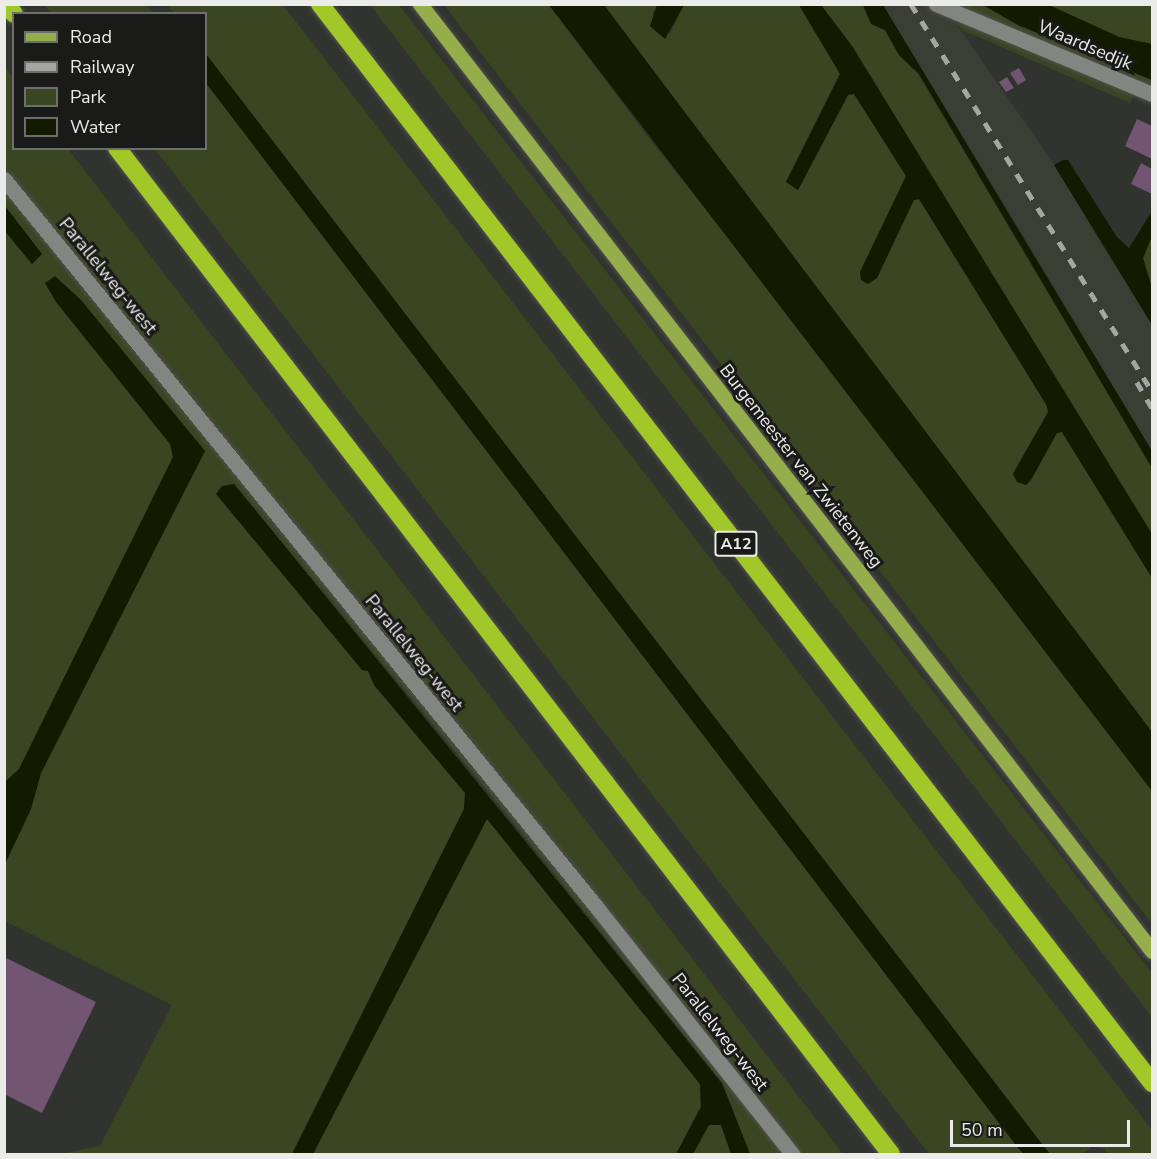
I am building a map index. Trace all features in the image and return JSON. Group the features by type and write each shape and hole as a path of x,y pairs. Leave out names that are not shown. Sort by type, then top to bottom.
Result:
{"highway":[{"name":"A12","path":"320,4 1152,1083"},
{"path":"119,150 891,1155"}],"main road":[{"name":"Burgemeester van Zwietenweg","path":"420,4 1152,951"}],"street":[{"name":"Waardsedijk","path":"936,4 1152,94"},
{"name":"Parallelweg-west","path":"4,179 598,909 792,1155"}],"shaded area":[{"path":"883,5 943,5 1054,164 1120,270 1152,325 1152,451"}],"green space":[{"path":"44,5 146,5 152,12 50,12"},
{"path":"167,5 283,5 1152,1130 1152,1154 1107,1154 1105,1149 1093,1147 1081,1154 1050,1154 207,55 207,12 173,12"},
{"path":"370,5 399,5 1152,973 1152,1017"},
{"path":"444,5 549,5 648,137 801,329 1152,791 1152,924"},
{"path":"604,5 657,5 652,14 670,34 684,5 799,5 840,74 786,182 798,190 849,94 854,94 906,176 860,272 861,280 914,200 919,199 1047,406 1048,412 1013,473 1026,485 1057,433 1062,432 1152,578 1152,733"},
{"path":"821,5 863,5 871,24 885,30 899,55 918,74 1152,468 1152,534 852,46"},
{"path":"943,5 983,5 1018,25 1152,80 1152,104 1134,96 1130,103 962,30"},
{"path":"1049,5 1152,5 1152,44 1119,37"},
{"path":"5,66 12,76 12,150 69,150 843,1154 750,1154 722,1083 479,781 234,484 229,484 361,669 368,671 375,686 465,793 464,809 292,1154 59,1154 100,1146 172,1005 5,921 5,864 31,809 41,773 205,451 55,276 49,281 171,444 173,457 19,769 5,782 4,231 32,264 42,254 5,206"},
{"path":"207,84 1024,1154 929,1154 156,150 207,150"},
{"path":"1152,236 1152,288 1143,258"},
{"path":"487,819 700,1084 701,1106 676,1154 313,1154"},
{"path":"708,1125 721,1125 731,1154 693,1154"}],"water":[{"path":"549,5 604,5 1152,732 1152,791"},
{"path":"657,5 684,5 665,39 650,26"},
{"path":"799,5 821,5 852,46 1152,534 1152,578 1062,432 1057,433 1031,480 1026,485 1017,482 1013,474 1048,412 1047,406 919,199 914,200 877,278 868,284 861,280 860,272 906,176 854,94 848,95 798,190 786,182 840,74"},
{"path":"863,5 883,5 1152,451 1152,468 919,74 899,55 885,30 871,24"},
{"path":"983,5 1049,5 1119,37 1152,44 1152,80 1018,25"},
{"path":"207,55 1050,1154 1024,1154 207,84"},
{"path":"1068,160 1117,237 1129,248 1152,211 1152,236 1143,258 1152,288 1152,325 1054,165"},
{"path":"5,206 42,254 32,264 5,231"},
{"path":"55,276 81,300 205,451 41,773 31,809 5,864 5,782 19,769 173,457 170,444 56,302 45,283"},
{"path":"234,484 722,1083 750,1154 731,1154 721,1125 709,1125 693,1154 676,1154 701,1107 700,1084 487,819 313,1154 292,1154 464,809 465,793 374,685 368,671 362,670 216,494 222,486"}],"building":[{"path":"1019,68 1026,80 1018,85 1010,73"},
{"path":"1007,77 1014,88 1006,92 999,82"},
{"path":"1137,119 1152,126 1152,159 1125,146"},
{"path":"1141,163 1152,169 1152,194 1131,184"},
{"path":"4,957 96,1002 42,1113 4,1094"}],"railway":[{"path":"911,4 1152,391"},
{"path":"1137,382 1152,408"}]}
